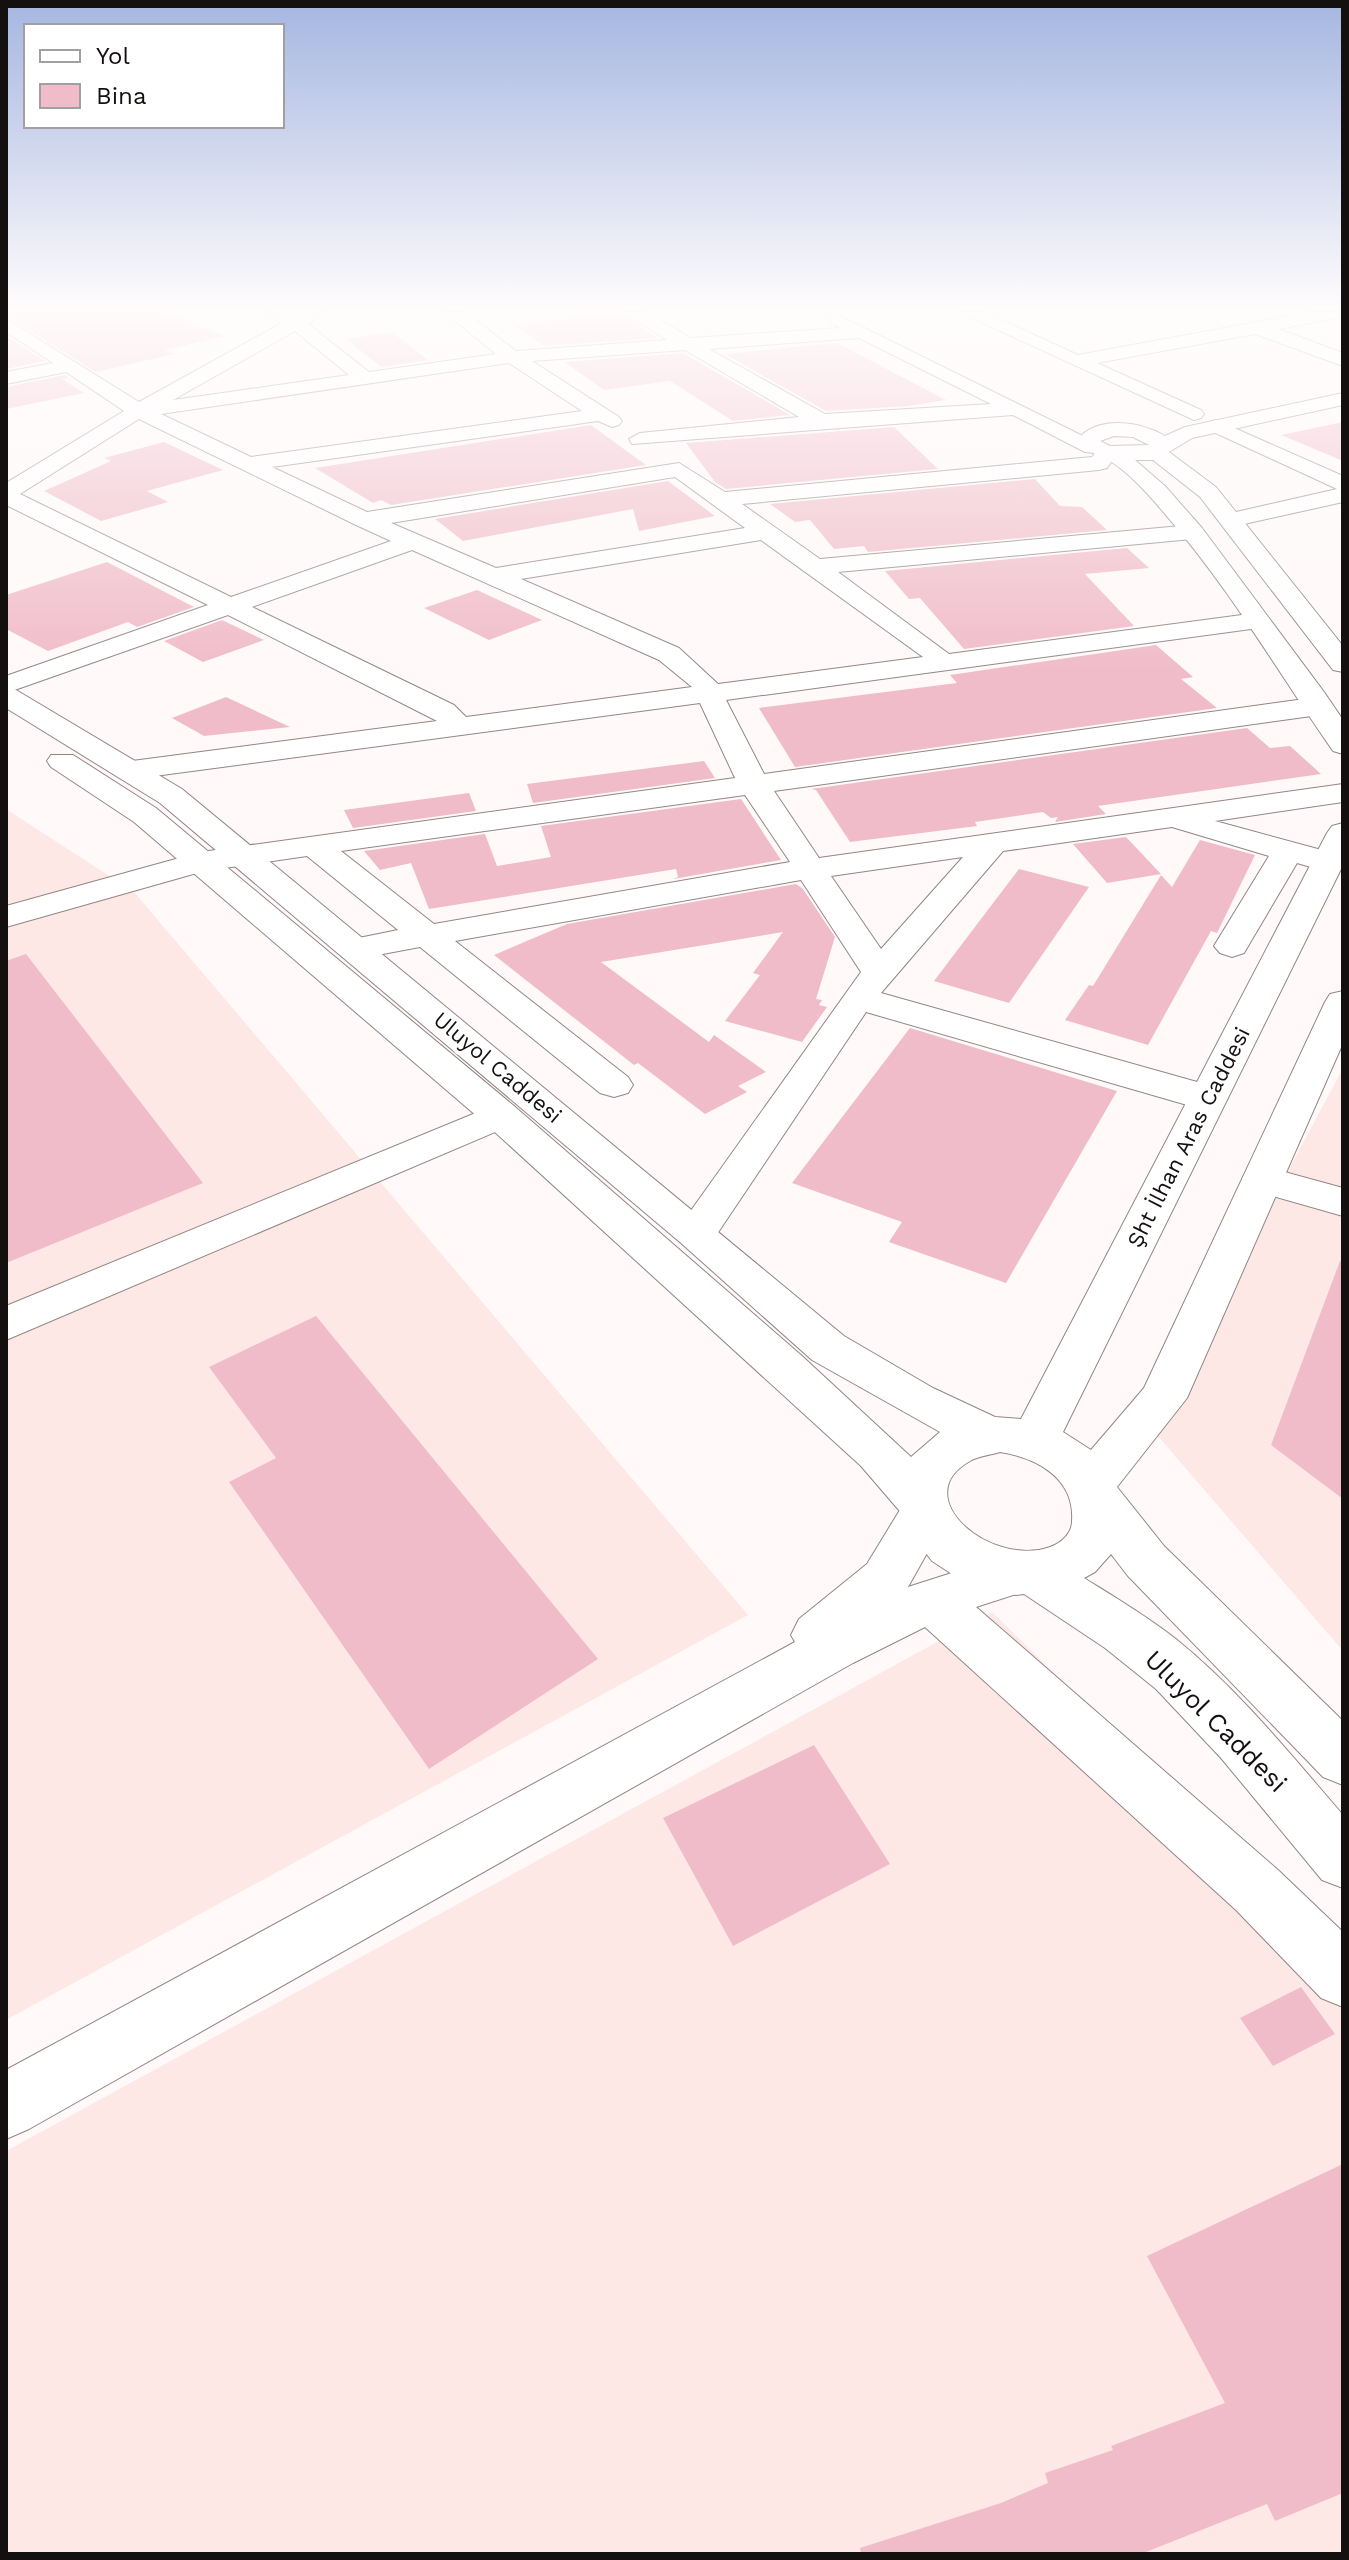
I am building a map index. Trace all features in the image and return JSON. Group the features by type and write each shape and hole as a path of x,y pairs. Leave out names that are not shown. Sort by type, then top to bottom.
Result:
{"street":[{"path":"7,493 105,431"},
{"path":"180,431 364,520 669,654 704,683 753,783 809,869 868,985 1208,1098"},
{"path":"247,464 478,431"},
{"path":"629,431 717,500 936,654"},
{"path":"640,439 716,431"},
{"path":"1077,431 1111,443 1159,448 1192,431"},
{"path":"1089,431 1111,443 1164,497 1319,706 1343,745"},
{"path":"717,500 1099,463 1111,443 1144,431"},
{"path":"1228,431 1343,484"},
{"path":"1159,448 1208,492 1343,664"},
{"path":"364,520 679,470"},
{"path":"7,493 228,607 444,711 456,724"},
{"path":"1231,520 1343,495"},
{"path":"493,576 766,532"},
{"path":"815,567 1192,532"},
{"path":"6,685 413,541"},
{"path":"132,770 456,724 1257,621"},
{"name":"Uluyol Caddesi","path":"6,696 171,796 696,1233 828,1348 916,1400 1011,1438"},
{"path":"6,917 201,862 244,855 1319,706"},
{"name":"Uluyol Caddesi","path":"6,726 145,815 500,1115 878,1453 923,1508"},
{"path":"356,948 809,869 1343,793"},
{"path":"1170,818 1287,852 1335,848"},
{"path":"696,1233 868,985 993,843"},
{"path":"313,845 614,1085"},
{"name":"Şht İlhan Aras Caddesi","path":"1011,1438 1208,1098 1335,848"},
{"path":"1232,946 1287,852"},
{"path":"6,2106 834,1647 931,1600 1068,1564 1087,1548 1098,1528 1093,1490 1163,1398 1343,1002"},
{"path":"6,1324 500,1115"},
{"path":"1263,1179 1343,1202"},
{"path":"1024,1574 985,1568 958,1554 937,1536 923,1508 923,1481 933,1461 950,1446 1011,1438 1054,1448 1076,1464 1146,1561 1343,1759"},
{"path":"721,1710 885,1579 923,1508"},
{"name":"Uluyol Caddesi","path":"1024,1574 1142,1645 1174,1672 1264,1766 1343,1860"},
{"path":"931,1600 1257,1890 1343,1976"}],"shaded area":[{"path":"6,809 134,892 748,1615 6,2020"},
{"path":"1343,1068 1343,1651 1151,1428"},
{"path":"992,1612 1343,1957 1343,2554 6,2554 6,2151"}],"building":[{"path":"549,431 600,431 646,465 391,505 381,500 373,503 315,468"},
{"path":"836,431 899,431 938,469 726,489 715,482 686,443"},
{"path":"1298,431 1343,431 1343,461 1281,435"},
{"path":"164,442 223,470 147,491 168,502 101,521 44,491 111,461 104,458"},
{"path":"1035,479 1060,506 1082,507 1107,530 868,552 864,546 834,549 810,520 795,522 770,504"},
{"path":"668,481 715,516 639,531 633,509 463,541 435,519"},
{"path":"1127,548 1149,568 1085,574 1134,626 964,649 920,598 909,599 885,571"},
{"path":"107,562 194,607 137,627 128,622 48,651 6,629 6,595"},
{"path":"477,590 542,620 489,640 424,608"},
{"path":"222,620 264,640 203,662 164,641"},
{"path":"1156,645 1193,677 1181,679 1217,708 795,767 759,708 957,683 950,675"},
{"path":"226,697 290,727 204,736 172,718"},
{"path":"1247,728 1270,748 1290,746 1321,774 1098,806 1106,814 1055,822 1058,817 1051,818 1043,812 975,822 977,826 850,842 816,790 811,789"},
{"path":"704,761 715,778 533,803 527,784"},
{"path":"469,793 476,811 353,828 344,810"},
{"path":"741,799 781,860 673,879 678,877 676,869 429,909 411,863 380,870 364,851 485,834 497,866 551,857 541,826"},
{"path":"1126,837 1161,874 1107,883 1073,844"},
{"path":"1200,840 1255,855 1217,933 1211,931 1148,1045 1065,1020 1089,985 1093,986 1161,875 1172,887"},
{"path":"1019,869 1089,887 1009,1003 934,981"},
{"path":"796,884 803,889 835,937 816,999 822,1000 819,1005 827,1007 802,1042 725,1021 760,975 753,973 783,932 601,962 709,1042 714,1035 766,1072 738,1086 747,1092 705,1114 638,1063 634,1065 494,955 567,924"},
{"path":"26,954 203,1183 6,1263 6,961"},
{"path":"910,1028 1117,1091 1006,1283 889,1242 902,1222 792,1183"},
{"path":"1340,1261 1343,1262 1343,1499 1271,1445"},
{"path":"316,1316 598,1659 429,1769 229,1482 276,1458 209,1367"},
{"path":"814,1745 890,1864 733,1946 663,1818"},
{"path":"1301,1987 1335,2034 1273,2066 1240,2018"},
{"path":"1343,2164 1343,2493 1275,2521 1267,2504 1141,2554 861,2554 860,2548 1001,2503 1048,2483 1045,2473 1113,2450 1111,2446 1225,2403 1147,2256"}]}
